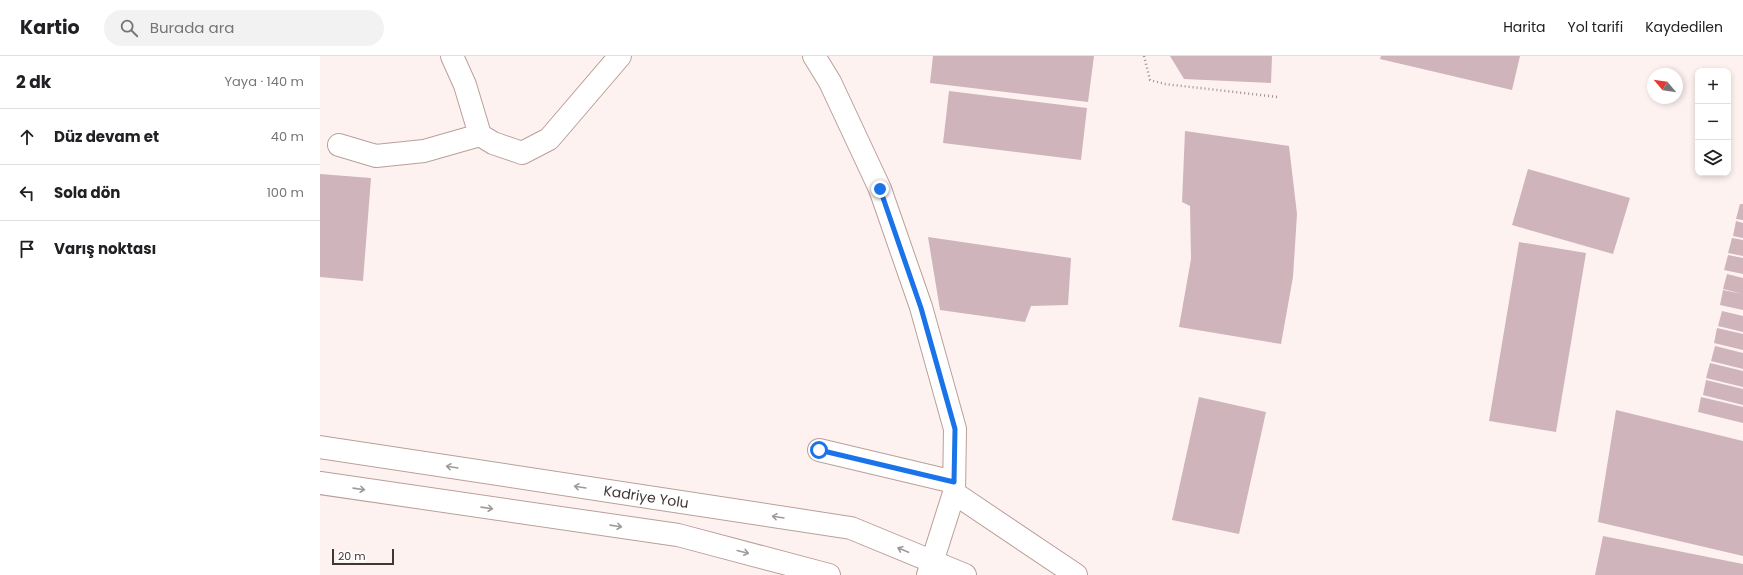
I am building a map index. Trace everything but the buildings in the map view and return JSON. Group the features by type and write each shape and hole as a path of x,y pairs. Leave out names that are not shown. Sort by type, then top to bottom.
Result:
{"main road":[{"path":"452,56 465,85 480,135 493,143 522,153 549,139 620,56"},
{"path":"821,58 830,82 880,189 921,308 955,429 954,487 930,568"},
{"path":"339,145 376,156 424,151 480,135"},
{"name":"Kadriye Yolu","path":"320,447 851,528 930,568 965,575"},
{"path":"819,450 954,487 1076,575"},
{"path":"320,483 678,536 829,575"}],"path":[{"path":"1144,56 1150,80 1165,84 1278,97"}],"route":[{"path":"819,450 954,482 955,429 921,308 880,189"}]}
